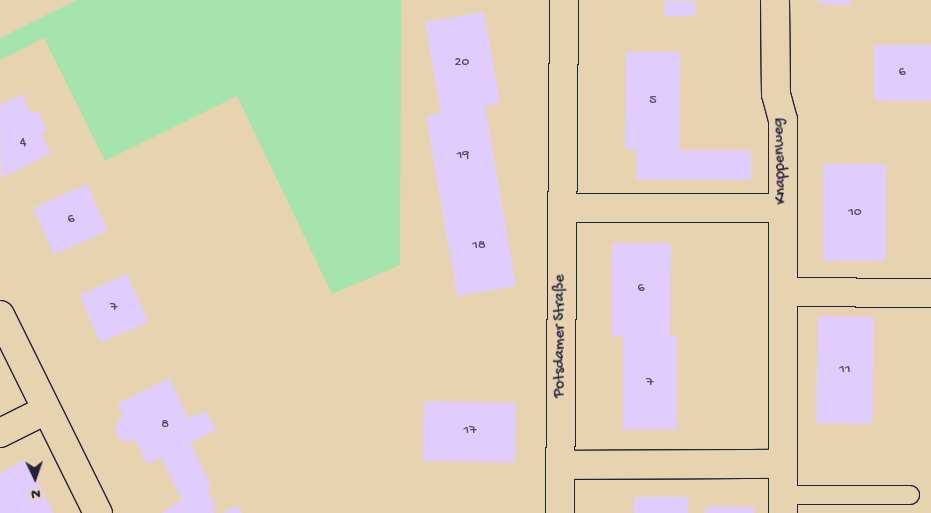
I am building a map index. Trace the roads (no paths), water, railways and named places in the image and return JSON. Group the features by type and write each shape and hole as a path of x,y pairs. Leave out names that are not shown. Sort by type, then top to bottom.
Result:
{"street":[{"name":"Potsdamer Straße","path":"560,513 564,0"},
{"name":"Knappenweg","path":"774,0 776,94 782,120 783,504"},
{"path":"562,208 783,208"},
{"path":"783,292 931,293"},
{"path":"0,315 98,513"},
{"path":"0,433 46,410"},
{"path":"560,465 783,464"}],"lane":[{"path":"783,504 910,495"}]}
